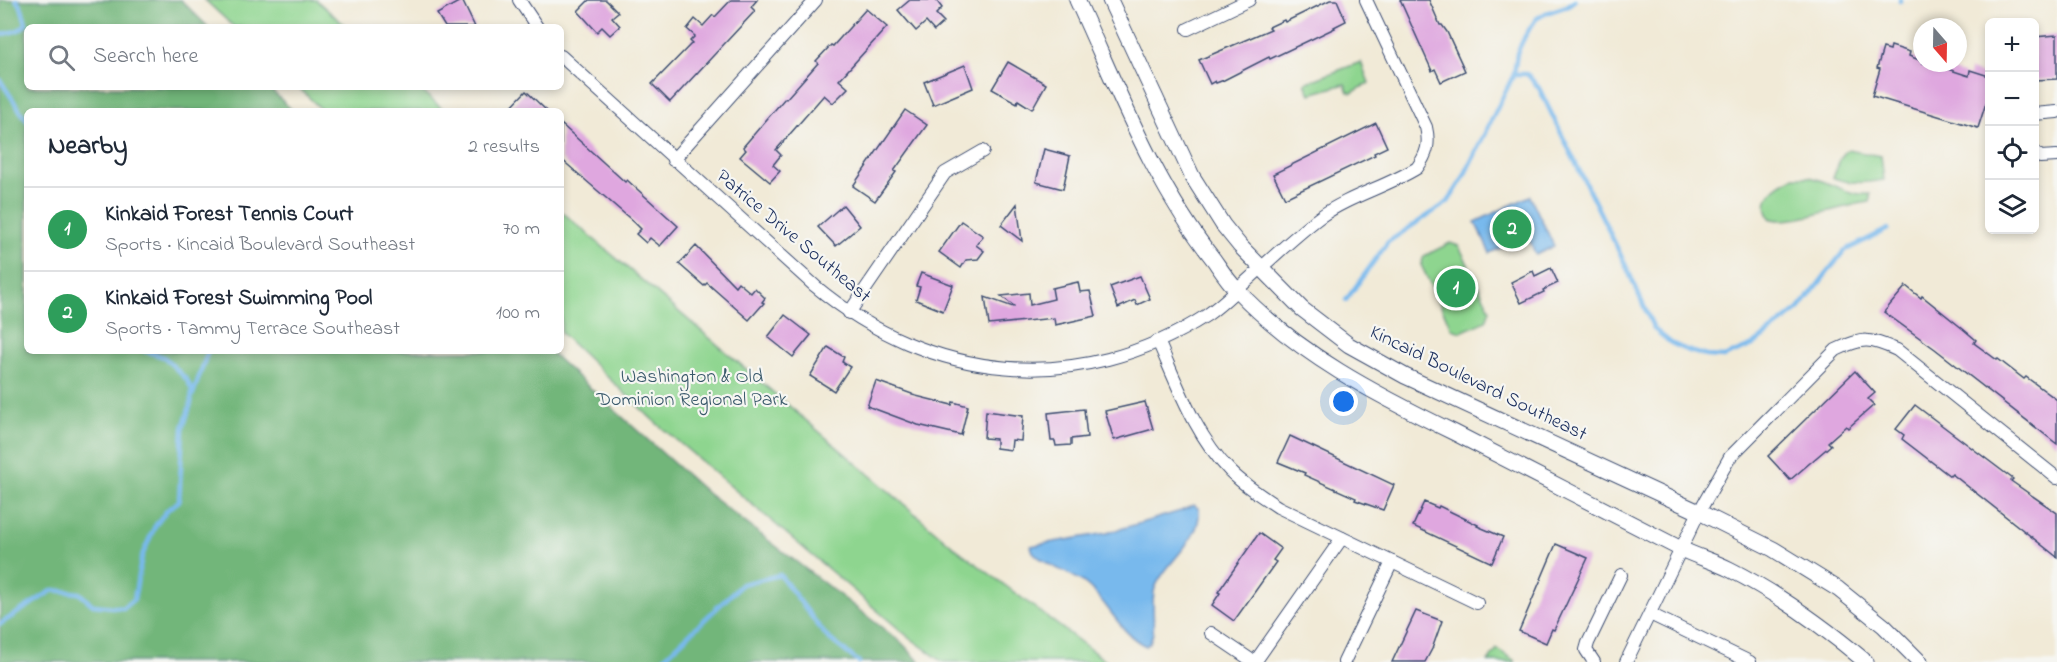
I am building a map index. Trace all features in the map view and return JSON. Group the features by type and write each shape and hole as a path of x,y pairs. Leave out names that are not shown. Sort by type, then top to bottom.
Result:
{"street":[{"path":"519,0 535,24"},
{"path":"674,160 816,0"},
{"path":"1077,0 1148,155 1169,195 1190,230 1237,290 1268,319 1311,354 1394,403 1682,549 1728,568 1831,632 1866,662"},
{"name":"Kincaid Boulevard Southeast","path":"1110,0 1192,176 1223,225 1302,309 1348,345 1415,381 1699,512 1773,549 1838,589 1884,626 1920,662"},
{"path":"1188,29 1249,0"},
{"name":"Patrice Drive Southeast","path":"564,59 815,286 849,313 888,336 930,353 995,366 1040,368 1085,363 1128,353 1158,341 1209,314 1321,216 1417,168 1428,149 1426,127 1366,0"},
{"path":"2039,114 2057,112"},
{"path":"849,313 945,173 984,151"},
{"path":"2039,156 2057,156"},
{"path":"1158,341 1196,426 1212,451 1231,472 1255,492 1278,507 1477,603"},
{"path":"1626,662 1699,512 1730,457 1836,350 1856,341 1875,341 1897,350 2057,478"},
{"path":"1211,633 1254,662 1342,538"},
{"path":"1344,662 1392,562"},
{"path":"1594,662 1586,651 1588,643 1622,575"},
{"path":"1650,614 1750,662"}],"green space":[{"path":"0,0 181,0 205,24 24,24 24,90 271,90 290,108 24,108 24,354 552,354 708,494 902,643 920,662 0,662"},
{"path":"205,0 316,0 344,24 231,24"},
{"path":"1361,62 1369,83 1352,93 1348,92 1345,84 1310,94 1305,83"},
{"path":"301,90 420,90 442,108 320,108"},
{"path":"1847,150 1881,156 1884,180 1858,182 1833,178 1841,157"},
{"path":"1794,177 1809,177 1846,191 1870,194 1870,202 1790,220 1770,218 1766,204 1771,192 1781,183"},
{"name":"Washington & Old Dominion Regional Park","path":"564,214 954,547 1107,662 943,662 906,635 655,422 564,336"},
{"path":"1450,243 1459,246 1490,310 1486,321 1461,332 1452,329 1421,265 1424,256"},
{"path":"1497,649 1515,661 1515,662 1488,662"}],"water":[{"path":"1530,196 1554,246 1536,255 1527,235 1490,253 1475,222"},
{"path":"1194,505 1199,509 1195,531 1155,588 1152,635 1146,646 1129,635 1088,586 1039,557 1033,552 1031,546 1107,533"}],"building":[{"path":"462,0 474,24 443,24 437,14"},
{"path":"589,0 606,0 618,12 612,17 620,26 610,35 602,27 597,32 578,11"},
{"path":"731,0 757,0 751,7 755,11 670,102 652,84 692,43 690,41 695,36 687,29 695,19 703,26"},
{"path":"910,0 936,0 942,8 936,14 944,22 934,31 926,22 916,31 898,10"},
{"path":"1330,0 1337,0 1346,21 1270,59 1269,57 1224,80 1210,84 1199,60"},
{"path":"1400,0 1429,0 1465,71 1441,82 1435,69 1432,71"},
{"path":"866,9 887,27 839,80 848,88 833,103 824,95 776,150 781,155 773,165 780,171 770,182 740,157 746,150 743,147 818,63 816,61 831,45 833,46"},
{"path":"2057,35 2057,79 2039,80 2039,37"},
{"path":"1891,46 1910,52 1909,56 1913,58 1913,72 1957,72 1969,76 1970,70 1985,75 1985,106 1978,128 1872,96 1883,48 1890,50"},
{"path":"1008,62 1046,84 1032,109 992,89"},
{"path":"965,65 973,88 933,105 924,82"},
{"path":"526,91 544,108 510,108"},
{"path":"905,110 927,125 875,201 853,186"},
{"path":"1376,123 1387,147 1285,198 1273,174"},
{"path":"564,127 678,226 660,246 650,238 646,243 636,234 641,229 564,162"},
{"path":"1044,149 1070,156 1063,189 1036,182"},
{"path":"1017,204 1022,241 1001,225"},
{"path":"843,205 860,226 836,246 818,227"},
{"path":"961,221 983,236 976,245 984,251 978,259 966,260 961,268 939,252"},
{"path":"696,246 735,286 738,282 751,293 755,288 765,298 762,302 764,303 749,320 707,283 704,286 679,264"},
{"path":"1551,268 1558,283 1521,303 1511,282 1533,271 1535,276"},
{"path":"921,273 953,285 943,311 916,300 920,287 916,286"},
{"path":"1140,276 1150,299 1137,305 1135,300 1118,308 1110,287"},
{"path":"1078,282 1080,292 1090,291 1096,316 1055,325 1054,318 989,325 985,297 1013,307 1001,296 1029,293 1030,305 1054,299 1052,288"},
{"path":"1906,286 1963,329 1976,340 1974,343 2057,400 2057,444 1884,312"},
{"path":"785,315 811,335 793,357 768,337"},
{"path":"828,347 844,357 842,362 850,367 834,391 810,376"},
{"path":"1855,371 1875,393 1868,399 1874,405 1828,442 1831,445 1790,480 1768,456"},
{"path":"876,381 912,395 952,405 953,402 968,406 961,435 918,425 867,406"},
{"path":"1145,402 1153,429 1114,440 1105,411"},
{"path":"1915,405 2013,479 2011,481 2057,513 2057,557 1952,474 1950,476 1902,439 1904,435 1896,429"},
{"path":"1084,409 1087,437 1071,439 1071,445 1056,446 1055,441 1051,441 1048,413"},
{"path":"986,411 1023,416 1021,441 1012,440 1011,450 996,448 996,439 984,438"},
{"path":"1290,436 1394,485 1383,510 1355,500 1356,498 1278,462"},
{"path":"1424,502 1438,508 1439,506 1503,537 1492,563 1413,526"},
{"path":"1259,533 1281,549 1273,560 1276,562 1234,621 1212,605 1220,593 1218,592"},
{"path":"1556,544 1588,558 1546,643 1519,631"},
{"path":"1416,611 1442,621 1432,649 1425,662 1392,662"}],"waterway":[{"path":"16,0 21,6 25,24"},
{"path":"1346,300 1388,242 1448,202 1462,180 1514,74 1517,53 1525,36 1536,19 1567,6 1575,0"},
{"path":"0,36 24,26"},
{"path":"1514,74 1527,74 1539,88 1626,266 1654,329 1671,343 1686,350 1707,356 1724,357 1753,345 1799,309 1844,251 1888,229"},
{"path":"0,80 24,116"},
{"path":"0,624 53,590 79,593 93,605 123,608 134,599 142,556 155,526 167,510 179,501 183,428 191,403 192,390 187,380 164,357 154,354"},
{"path":"193,394 207,354"},
{"path":"660,662 742,584 780,575 827,637 859,662"}],"place":[{"name":"Kinkaid Forest Swimming Pool","path":"1512,229"},
{"name":"Kinkaid Forest Tennis Court","path":"1456,288"}]}
